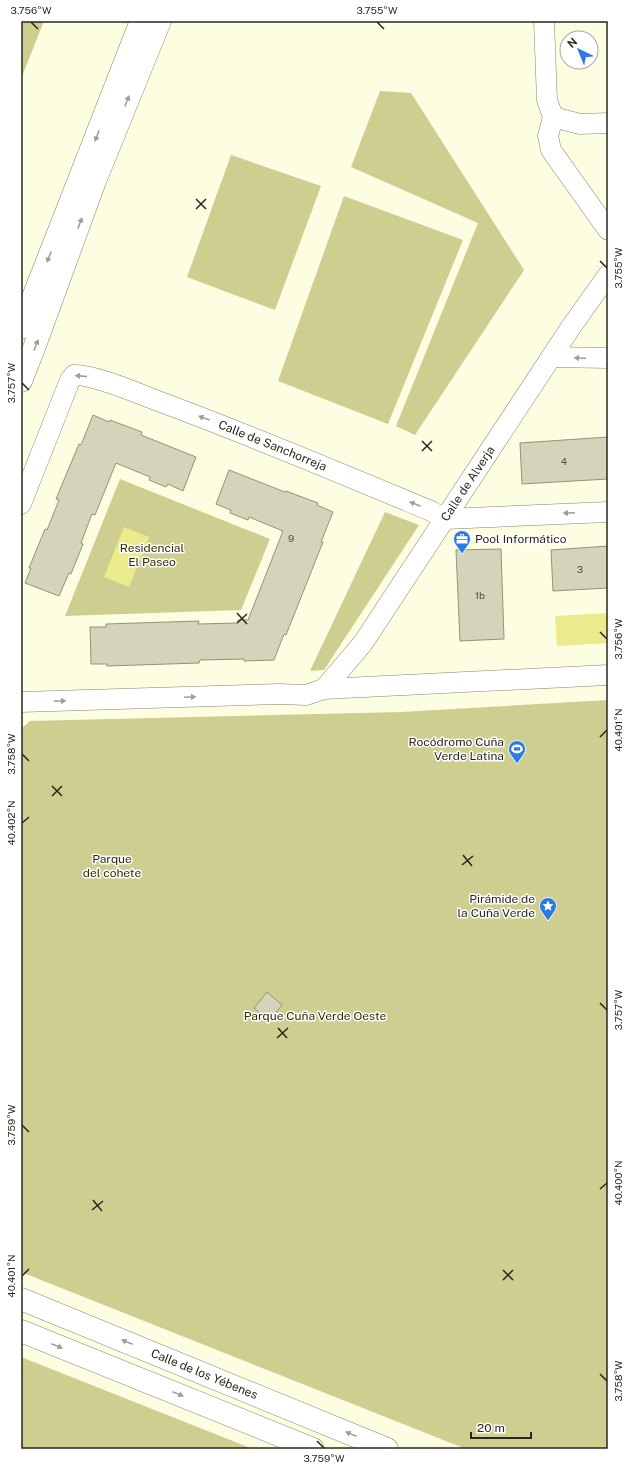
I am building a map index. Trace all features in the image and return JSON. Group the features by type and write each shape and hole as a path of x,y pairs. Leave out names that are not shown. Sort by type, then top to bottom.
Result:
{"main road":[{"path":"21,328 141,21"},
{"path":"21,381 95,181 160,21"},
{"name":"Calle de los Yébenes","path":"21,1299 387,1449"},
{"path":"21,1331 313,1449"}],"street":[{"path":"544,21 547,100 553,117 548,136 551,150 608,230"},
{"path":"553,117 580,124 608,123"},
{"name":"Calle de Alverja","path":"324,689 363,643 551,357 608,275"},
{"path":"551,357 608,358"},
{"name":"Calle de Sanchorreja","path":"21,504 70,380 74,375 82,375 119,386 228,426 431,511 445,519"},
{"path":"445,519 608,512"},
{"path":"21,702 280,694 306,695 324,689 608,675"}],"green space":[{"path":"26,21 44,21 21,79 21,25"},
{"path":"380,91 411,93 524,270 415,435 396,426 478,223 351,167"},
{"path":"231,155 321,186 275,310 187,277"},
{"path":"344,196 463,240 388,424 278,381"},
{"name":"Residencial El Paseo","path":"120,479 270,539 241,610 65,616"},
{"path":"385,512 419,525 324,670 310,671"},
{"name":"Parque Cuña Verde Oeste","path":"608,700 608,1449 466,1449 21,1272 21,729 30,721 401,712"},
{"path":"21,1357 253,1449 21,1449"}],"shaded area":[{"path":"124,527 149,537 129,587 104,577"},
{"path":"608,613 608,643 557,646 555,616"}],"building":[{"path":"93,415 109,422 110,420 142,432 141,435 196,457 183,491 168,484 166,487 149,480 150,477 116,463 95,515 92,514 81,543 83,544 71,574 69,573 59,596 25,583 31,568 29,568 59,500 56,499"},
{"path":"608,437 608,479 522,484 520,443"},
{"path":"229,470 318,503 317,505 333,512 321,542 323,542 286,635 284,634 274,660 200,660 199,663 107,666 107,664 91,664 90,627 106,627 106,624 199,621 198,624 238,623 238,620 248,620 283,531 249,517 248,520 230,513 231,510 216,504"},
{"path":"608,546 608,588 553,591 551,550"},
{"path":"501,549 504,639 460,641 456,550"},
{"path":"267,992 282,1005 269,1021 254,1008"}],"place":[{"name":"Pool Informático","path":"462,554"},
{"name":"Rocódromo Cuña Verde Latina","path":"517,764"},
{"name":"Pirámide de la Cuña Verde","path":"548,921"}],"park label":[{"name":"Parque del cohete","path":"112,866"}]}
